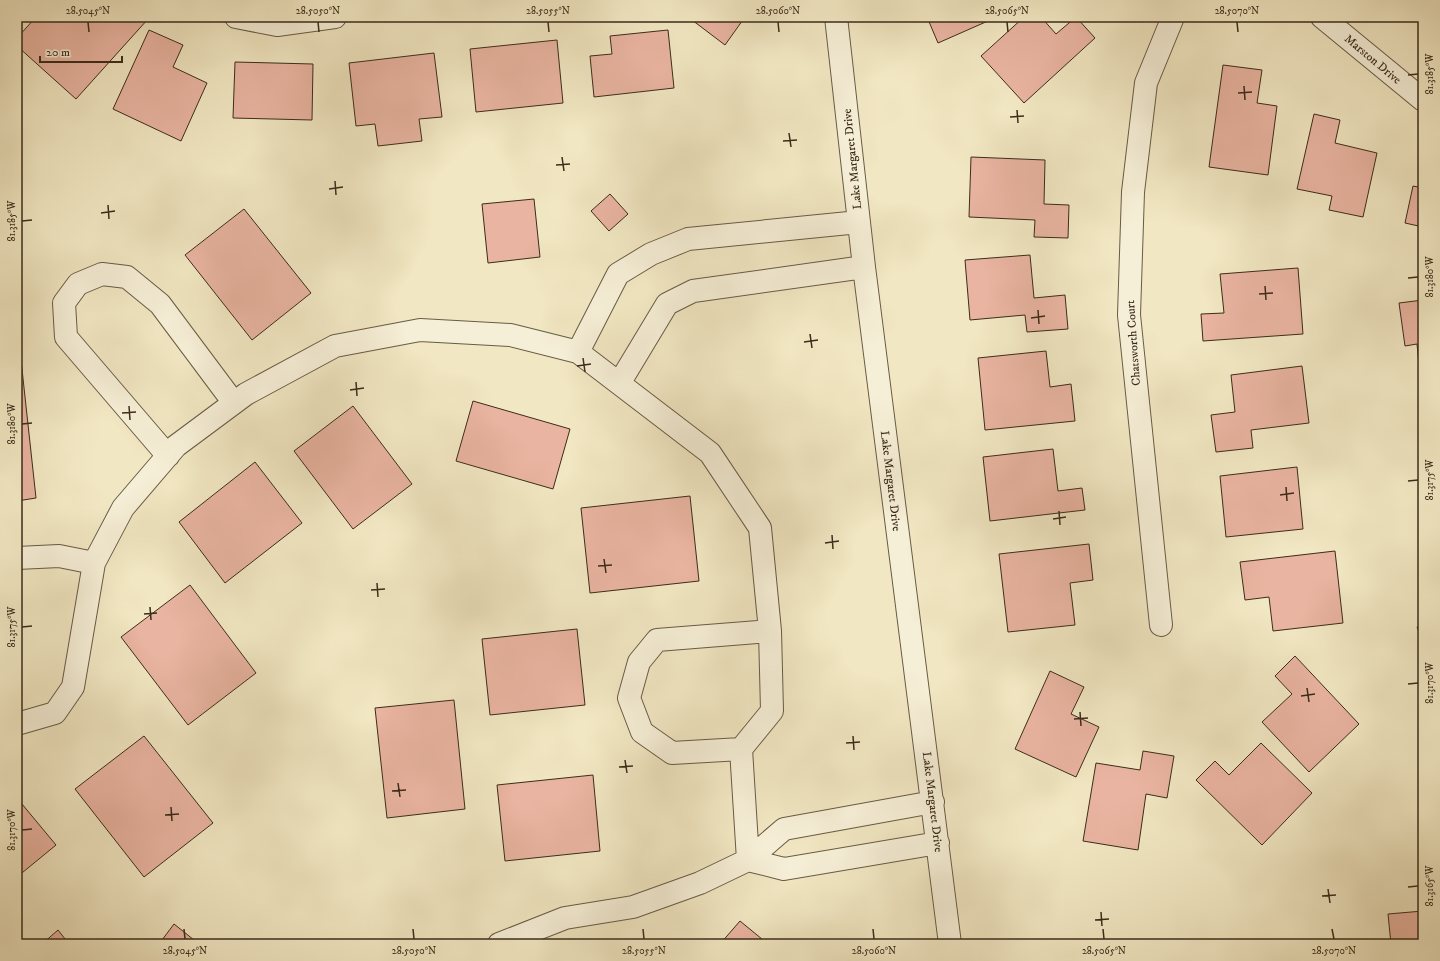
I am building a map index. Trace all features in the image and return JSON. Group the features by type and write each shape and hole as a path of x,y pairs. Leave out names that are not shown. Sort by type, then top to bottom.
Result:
{"street":[{"path":"236,17 277,25 336,17"},
{"name":"Lake Margaret Drive","path":"836,17 864,267 950,944"},
{"name":"Chatsworth Court","path":"1161,625 1129,315 1133,192 1146,83 1173,17"},
{"name":"Marston Drive","path":"1322,17 1423,100"},
{"path":"578,352 618,274 651,254 688,239 859,222"},
{"path":"620,382 667,304 693,291 864,267"},
{"path":"168,456 66,337 64,303 78,284 102,274 127,277 160,304 234,402"},
{"path":"17,724 55,713 73,687 94,563 123,508 176,446 246,394 335,346 420,330 510,335 578,352 620,382 710,453 760,528 770,631 772,711 742,750 748,860"},
{"path":"17,558 59,556 94,563"},
{"path":"742,750 672,753 642,732 629,698 639,662 657,640 770,631"},
{"path":"499,944 565,918 633,907 700,882 748,860 784,829 933,802"},
{"path":"748,860 784,869 938,843"}],"building":[{"path":"36,17 146,17 148,19 76,99 17,46 17,38"},
{"path":"688,17 745,17 725,45"},
{"path":"927,17 997,17 938,43"},
{"path":"1024,17 1041,17 1056,34 1076,17 1095,38 1024,103 981,56"},
{"path":"149,30 183,45 173,67 207,83 181,141 113,109"},
{"path":"668,30 674,88 594,97 590,56 612,54 610,36"},
{"path":"557,40 563,103 476,112 470,49"},
{"path":"434,53 442,117 419,119 422,141 378,146 375,124 356,126 349,63"},
{"path":"235,62 313,64 312,120 233,118"},
{"path":"1223,65 1262,70 1257,103 1277,106 1268,175 1209,167"},
{"path":"1314,114 1340,120 1335,143 1377,153 1363,217 1329,210 1332,196 1297,189"},
{"path":"971,157 1045,160 1044,204 1069,205 1068,238 1034,237 1035,220 969,217"},
{"path":"1413,186 1423,188 1423,227 1405,223"},
{"path":"610,194 628,214 609,231 591,211"},
{"path":"534,199 540,257 488,263 482,204"},
{"path":"244,209 311,293 252,340 185,255"},
{"path":"1030,255 1034,298 1065,295 1068,329 1027,332 1025,315 970,320 965,260"},
{"path":"1298,268 1303,334 1203,341 1201,314 1224,313 1220,274"},
{"path":"1423,300 1423,374 1420,375 1417,344 1405,346 1399,303"},
{"path":"1046,351 1050,387 1071,384 1075,421 985,430 978,358"},
{"path":"17,360 21,360 36,498 17,501"},
{"path":"1302,366 1309,423 1251,430 1253,448 1216,452 1211,415 1235,412 1231,375"},
{"path":"1419,398 1423,398 1423,439"},
{"path":"473,401 570,429 553,489 456,461"},
{"path":"353,406 412,484 353,529 294,451"},
{"path":"1053,449 1058,491 1082,488 1085,510 990,521 983,457"},
{"path":"255,462 302,523 225,583 179,522"},
{"path":"1297,467 1303,529 1226,537 1220,476"},
{"path":"690,496 699,581 590,593 581,508"},
{"path":"1089,544 1093,580 1070,583 1075,625 1008,632 999,554"},
{"path":"1335,551 1343,623 1273,631 1269,597 1245,600 1240,562"},
{"path":"190,585 256,673 188,725 121,637"},
{"path":"1423,625 1423,643 1417,627"},
{"path":"577,629 585,705 490,715 482,639"},
{"path":"1295,656 1359,724 1309,772 1262,722 1292,694 1275,676"},
{"path":"1050,671 1084,687 1071,714 1099,727 1076,777 1015,749"},
{"path":"454,700 465,809 387,818 375,708"},
{"path":"144,736 213,823 144,877 75,789"},
{"path":"1261,743 1312,793 1262,845 1196,780 1215,761 1229,775"},
{"path":"1143,751 1174,756 1167,798 1146,794 1138,850 1083,841 1096,763 1140,770"},
{"path":"593,775 600,851 505,861 497,785"},
{"path":"17,798 56,845 17,877"},
{"path":"1423,911 1423,944 1391,944 1388,914"},
{"path":"740,921 768,944 720,944"},
{"path":"174,924 199,944 159,944"},
{"path":"58,930 69,944 42,944"}]}
